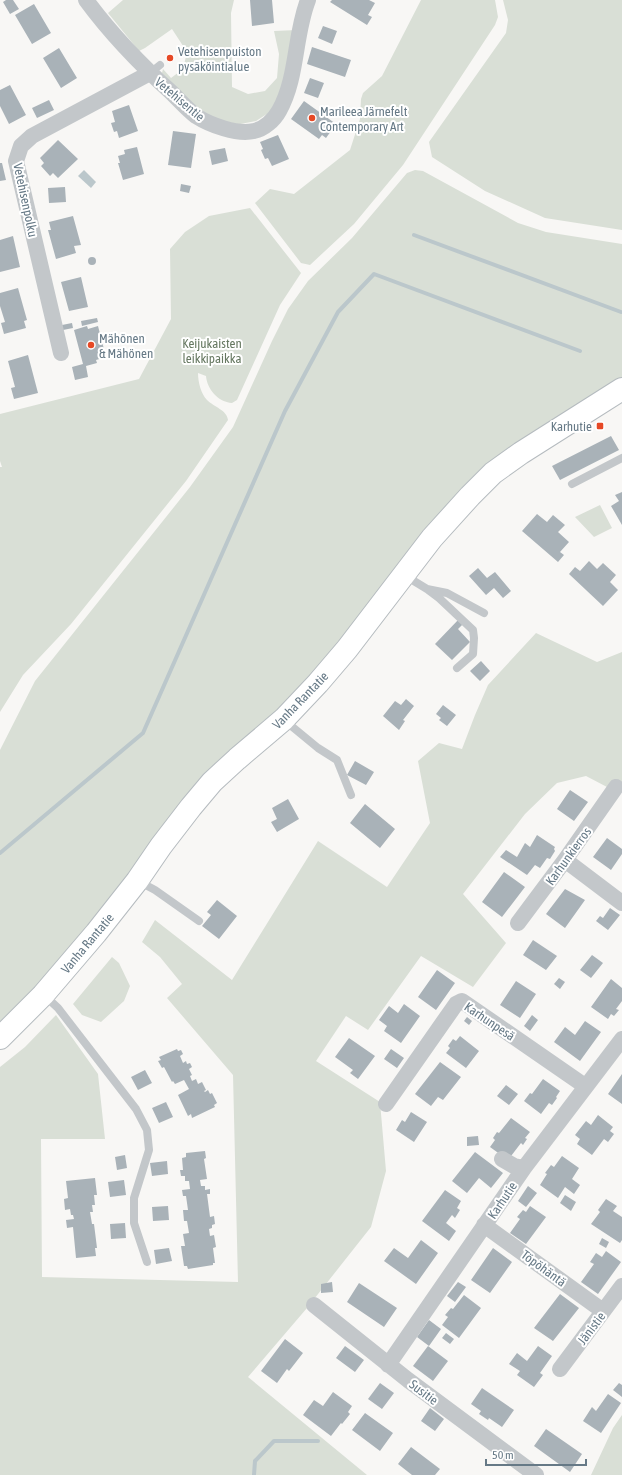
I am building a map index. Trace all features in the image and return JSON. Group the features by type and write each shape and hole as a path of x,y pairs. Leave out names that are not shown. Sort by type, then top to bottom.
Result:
{"main road":[{"name":"Vanha Rantatie","path":"0,1038 43,995 96,933 137,881 161,846 212,782 284,720 309,694 347,649 449,517 493,474 551,433 622,389"}],"street":[{"name":"Vetehisentie","path":"86,0 97,14 155,69 196,115 214,125 236,131 254,131 267,125 279,112 290,84 299,34 308,0"},
{"name":"Vetehisenpolku","path":"61,353 16,161 21,146 32,136 155,69"},
{"name":"Karhunkierros","path":"518,923 566,860 616,787"},
{"path":"566,860 622,903"},
{"name":"Karhunpesä","path":"386,1104 456,1004 462,1001 585,1086"},
{"name":"Karhutie","path":"388,1365 524,1168 622,1039"},
{"path":"502,1159 514,1166 524,1168"},
{"name":"Töpöhäntä","path":"484,1225 604,1311"},
{"name":"Jänistie","path":"560,1369 622,1286"},
{"name":"Susitie","path":"314,1305 388,1365 536,1475"}],"lane":[{"path":"572,484 622,458"},
{"path":"404,574 439,598 473,630 473,654 457,668"},
{"path":"427,589 447,593 484,613"},
{"path":"284,720 318,748 337,760 351,795"},
{"path":"137,881 155,890 199,921"},
{"path":"43,995 58,1008 136,1109 147,1130 150,1150 134,1198 134,1222 147,1262"}],"green space":[{"path":"123,0 234,0 231,13 232,87 248,94 265,91 277,78 279,54 274,31 297,30 284,92 273,110 256,121 235,125 214,118 196,107 162,73 163,69 171,78 183,69 187,52 172,29 139,51 108,13"},
{"path":"421,0 495,0 498,17 495,25 403,165 354,224 310,265 301,263 255,203 270,189 294,194 350,150 360,119 361,99 363,93 382,76"},
{"path":"503,0 622,0 622,230 545,218 485,191 432,157 429,142 506,33 508,20"},
{"path":"415,170 423,171 518,223 546,232 622,244 622,380 529,439 129,876 73,946 0,1028 0,750 35,681 190,487 233,427 288,309 308,281 352,238 407,173"},
{"name":"Keijukaisten leikkipaikka","path":"250,208 301,273 280,305 237,400 232,403 222,400 211,390 206,376 198,373 200,388 203,395 223,411 228,420 186,481 71,624 23,675 0,712 0,467 2,467 0,461 0,414 139,379 171,319 170,249 185,232 209,216"},
{"path":"600,505 612,528 594,537 575,517"},
{"path":"536,633 597,662 622,652 622,783 607,787 586,776 557,783 525,814 463,894 506,943 473,987 421,956 368,1030 346,1016 316,1061 380,1102 386,1171 371,1227 307,1308 248,1377 367,1475 0,1475 0,1067 25,1047 56,1015 98,1074 105,1139 41,1139 42,1277 238,1282 233,1075 167,998 182,984 160,957 142,942 155,920 232,980 318,841 387,887 430,823 418,761 439,743 462,749 488,685"},
{"path":"112,957 119,963 130,986 124,1001 101,1022 82,1015 73,1004"},
{"path":"622,1415 622,1475 591,1475 613,1428"}],"shaded area":[{"path":"84,170 96,182 91,188 78,176"}],"building":[{"path":"6,0 13,0 19,9 10,14 3,2"},
{"path":"250,0 272,0 274,23 252,26"},
{"path":"332,0 369,0 375,3 368,15 372,17 367,25 330,2"},
{"path":"34,4 51,33 32,44 15,15"},
{"path":"323,26 337,31 332,44 318,38"},
{"path":"312,47 351,60 345,77 307,64"},
{"path":"59,48 77,78 61,88 43,58"},
{"path":"310,78 324,83 318,98 304,93"},
{"path":"10,85 26,115 9,124 0,106 0,90"},
{"path":"49,100 54,110 37,118 32,108"},
{"path":"304,101 336,124 326,138 322,135 319,139 291,119"},
{"path":"129,105 138,131 119,138 117,131 114,132 111,123 115,122 112,111"},
{"path":"173,131 196,134 191,168 168,165"},
{"path":"278,135 289,159 272,166 268,158 265,159 261,150 263,149 260,142"},
{"path":"58,140 78,159 58,178 53,173 50,176 41,166 44,163 40,158"},
{"path":"137,147 144,174 123,180 118,163 120,163 118,156 125,154 124,150"},
{"path":"225,148 228,161 212,165 209,151"},
{"path":"0,163 2,163 6,180 0,181"},
{"path":"181,184 191,186 189,193 180,191"},
{"path":"65,187 66,202 49,203 48,188"},
{"path":"73,216 81,245 74,246 76,253 56,259 48,230 51,230 49,222"},
{"path":"13,236 20,267 0,272 0,240"},
{"path":"90,257 94,257 96,261 94,265 90,265 88,263 88,259"},
{"path":"81,277 88,307 69,311 61,282"},
{"path":"18,288 27,320 24,321 26,328 4,334 1,323 5,322 0,306 0,293"},
{"path":"97,318 98,322 82,326 81,321"},
{"path":"72,323 73,328 63,330 62,325"},
{"path":"87,326 88,329 98,326 106,357 96,360 97,363 86,366 88,377 75,380 72,367 83,364 74,330"},
{"path":"28,355 38,393 14,399 11,388 15,387 8,361"},
{"path":"611,436 619,450 560,480 552,466"},
{"path":"622,492 622,525 611,506 619,501 615,495"},
{"path":"537,514 547,522 553,515 565,525 558,532 569,542 560,552 564,555 558,562 522,531"},
{"path":"589,561 597,569 603,563 616,575 610,582 618,590 603,606 569,574 575,567 580,571"},
{"path":"478,568 487,578 495,572 511,591 503,598 494,588 486,595 469,576"},
{"path":"459,619 463,624 458,629 470,642 452,660 435,644"},
{"path":"481,661 490,671 480,681 470,671"},
{"path":"406,699 414,706 403,720 405,721 399,730 383,716 395,701 401,705"},
{"path":"443,705 456,715 447,726 439,720 441,718 436,714"},
{"path":"355,761 374,772 366,785 347,775"},
{"path":"570,790 588,802 574,821 557,809"},
{"path":"288,799 299,819 277,832 271,822 277,819 272,808"},
{"path":"365,804 395,829 380,848 350,823"},
{"path":"537,835 555,847 555,851 550,859 547,858 540,868 535,865 527,875 500,857 506,850 517,857 525,843 530,847"},
{"path":"607,838 622,849 622,854 611,870 593,857"},
{"path":"504,872 525,887 502,917 482,902"},
{"path":"565,889 585,900 565,928 546,914"},
{"path":"217,900 237,916 219,939 202,926 211,915 207,912"},
{"path":"610,908 620,915 608,930 596,921 600,916 603,918"},
{"path":"533,940 557,956 546,970 523,955"},
{"path":"592,955 603,963 591,978 580,970"},
{"path":"437,970 455,983 436,1010 418,997"},
{"path":"559,978 565,982 560,989 554,984"},
{"path":"611,979 622,988 622,1001 616,1009 619,1010 614,1016 611,1014 608,1019 591,1007"},
{"path":"516,981 536,994 520,1018 500,1005"},
{"path":"404,1004 420,1016 401,1043 384,1031 387,1026 379,1020 389,1006 398,1013"},
{"path":"532,1015 538,1020 530,1031 524,1026"},
{"path":"467,1017 472,1021 469,1025 464,1021"},
{"path":"585,1021 601,1032 580,1061 554,1042 565,1027 575,1035"},
{"path":"460,1036 479,1051 466,1068 446,1053 450,1048 448,1046 453,1039 456,1041"},
{"path":"349,1038 375,1056 358,1079 350,1073 353,1070 335,1057"},
{"path":"177,1049 178,1051 181,1050 183,1054 180,1056 183,1063 186,1061 187,1064 190,1063 192,1067 189,1069 192,1075 190,1076 192,1081 196,1079 198,1084 202,1082 206,1090 204,1091 205,1092 208,1090 210,1094 212,1093 217,1103 214,1105 215,1107 192,1118 191,1114 188,1116 178,1095 189,1089 184,1080 175,1084 173,1081 172,1082 164,1067 162,1068 158,1061 161,1060 159,1057"},
{"path":"391,1049 404,1058 397,1068 384,1059"},
{"path":"440,1062 461,1077 443,1100 438,1097 431,1106 415,1094"},
{"path":"145,1070 152,1083 138,1090 131,1077"},
{"path":"622,1074 622,1104 608,1094"},
{"path":"543,1079 560,1091 552,1105 549,1103 541,1114 524,1101 530,1093 532,1094"},
{"path":"506,1085 518,1094 509,1105 497,1096"},
{"path":"166,1102 173,1117 159,1123 152,1108"},
{"path":"411,1112 427,1122 414,1142 396,1130 402,1120 405,1122"},
{"path":"598,1115 613,1127 610,1131 614,1134 608,1142 604,1139 592,1155 577,1144 580,1139 575,1135 586,1121 591,1125"},
{"path":"511,1118 530,1132 525,1138 527,1139 523,1145 521,1143 508,1160 490,1147 495,1140 493,1138 497,1132 499,1133"},
{"path":"478,1136 479,1145 467,1146 467,1137"},
{"path":"205,1151 206,1158 204,1159 207,1179 200,1180 201,1186 205,1186 205,1190 210,1189 210,1194 207,1194 210,1217 214,1216 215,1224 209,1229 210,1236 214,1235 216,1247 213,1248 215,1263 213,1263 213,1265 188,1269 187,1266 184,1266 181,1246 185,1246 183,1234 189,1233 187,1221 184,1221 183,1210 188,1210 186,1196 183,1196 182,1190 190,1189 189,1181 185,1181 185,1176 181,1176 180,1170 183,1170 182,1158 186,1157 186,1153"},
{"path":"475,1152 503,1173 491,1188 479,1178 467,1193 452,1181"},
{"path":"125,1155 127,1168 117,1170 115,1157"},
{"path":"562,1156 579,1168 572,1179 580,1185 574,1194 565,1187 558,1198 540,1185 547,1174 545,1173 551,1165 554,1167"},
{"path":"167,1161 168,1174 152,1176 150,1163"},
{"path":"95,1178 97,1195 94,1195 95,1205 92,1205 93,1212 90,1212 92,1224 94,1224 97,1248 95,1248 96,1256 76,1258 73,1227 67,1228 66,1220 74,1219 73,1215 71,1215 70,1209 65,1210 64,1199 68,1198 66,1181"},
{"path":"124,1180 126,1195 110,1197 108,1182"},
{"path":"528,1186 537,1193 526,1207 518,1201"},
{"path":"445,1190 461,1201 457,1208 460,1210 455,1218 452,1215 446,1223 456,1231 449,1241 422,1221"},
{"path":"565,1195 576,1202 571,1211 560,1203"},
{"path":"606,1199 617,1206 613,1211 622,1217 622,1240 620,1243 591,1224 600,1212 598,1210"},
{"path":"168,1206 169,1220 153,1221 152,1207"},
{"path":"530,1206 546,1217 526,1244 510,1233 520,1219 517,1217 523,1210 526,1212"},
{"path":"125,1223 126,1238 111,1239 110,1224"},
{"path":"602,1238 609,1242 606,1248 599,1244"},
{"path":"421,1240 438,1253 416,1284 384,1261 394,1248 408,1258"},
{"path":"169,1248 172,1261 156,1264 154,1250"},
{"path":"493,1248 512,1262 490,1293 471,1280"},
{"path":"606,1251 621,1262 598,1294 581,1282 594,1264 590,1262 596,1253 602,1257"},
{"path":"332,1282 333,1292 321,1293 321,1284"},
{"path":"458,1282 466,1287 455,1302 447,1296"},
{"path":"359,1283 397,1308 384,1327 347,1302"},
{"path":"560,1294 579,1308 553,1341 534,1328"},
{"path":"464,1295 481,1308 459,1338 442,1325 448,1317 445,1315 451,1308 453,1309"},
{"path":"429,1320 441,1329 429,1346 417,1337"},
{"path":"446,1333 454,1339 450,1344 442,1338"},
{"path":"285,1339 303,1353 289,1371 287,1369 277,1383 261,1371"},
{"path":"345,1346 364,1360 355,1372 336,1358"},
{"path":"428,1346 448,1361 433,1381 413,1366"},
{"path":"538,1346 552,1356 540,1373 543,1375 534,1387 517,1375 520,1371 509,1364 517,1353 527,1361"},
{"path":"380,1383 394,1393 382,1409 368,1399"},
{"path":"619,1383 622,1385 622,1397 613,1390"},
{"path":"482,1388 514,1410 502,1427 489,1418 488,1420 479,1414 481,1411 471,1404"},
{"path":"333,1392 352,1406 348,1412 350,1414 331,1436 303,1415 314,1400 323,1406"},
{"path":"608,1394 621,1403 601,1433 583,1421 592,1407 596,1411"},
{"path":"430,1408 444,1419 435,1431 421,1421"},
{"path":"365,1413 393,1433 380,1451 352,1430"},
{"path":"546,1429 582,1454 570,1472 534,1446"},
{"path":"411,1447 440,1469 435,1475 412,1475 398,1464"}],"waterway":[{"path":"414,235 621,312"},
{"path":"0,853 143,733 285,411 338,312 374,274 580,351"},
{"path":"254,1475 255,1461 274,1441 318,1441"}],"place":[{"name":"Vetehisenpuiston pysäköintialue","path":"170,58"},
{"name":"Marileea Järnefelt Contemporary Art","path":"312,118"},
{"name":"Mähönen & Mähönen","path":"91,345"},
{"name":"Karhutie","path":"600,426"}]}
